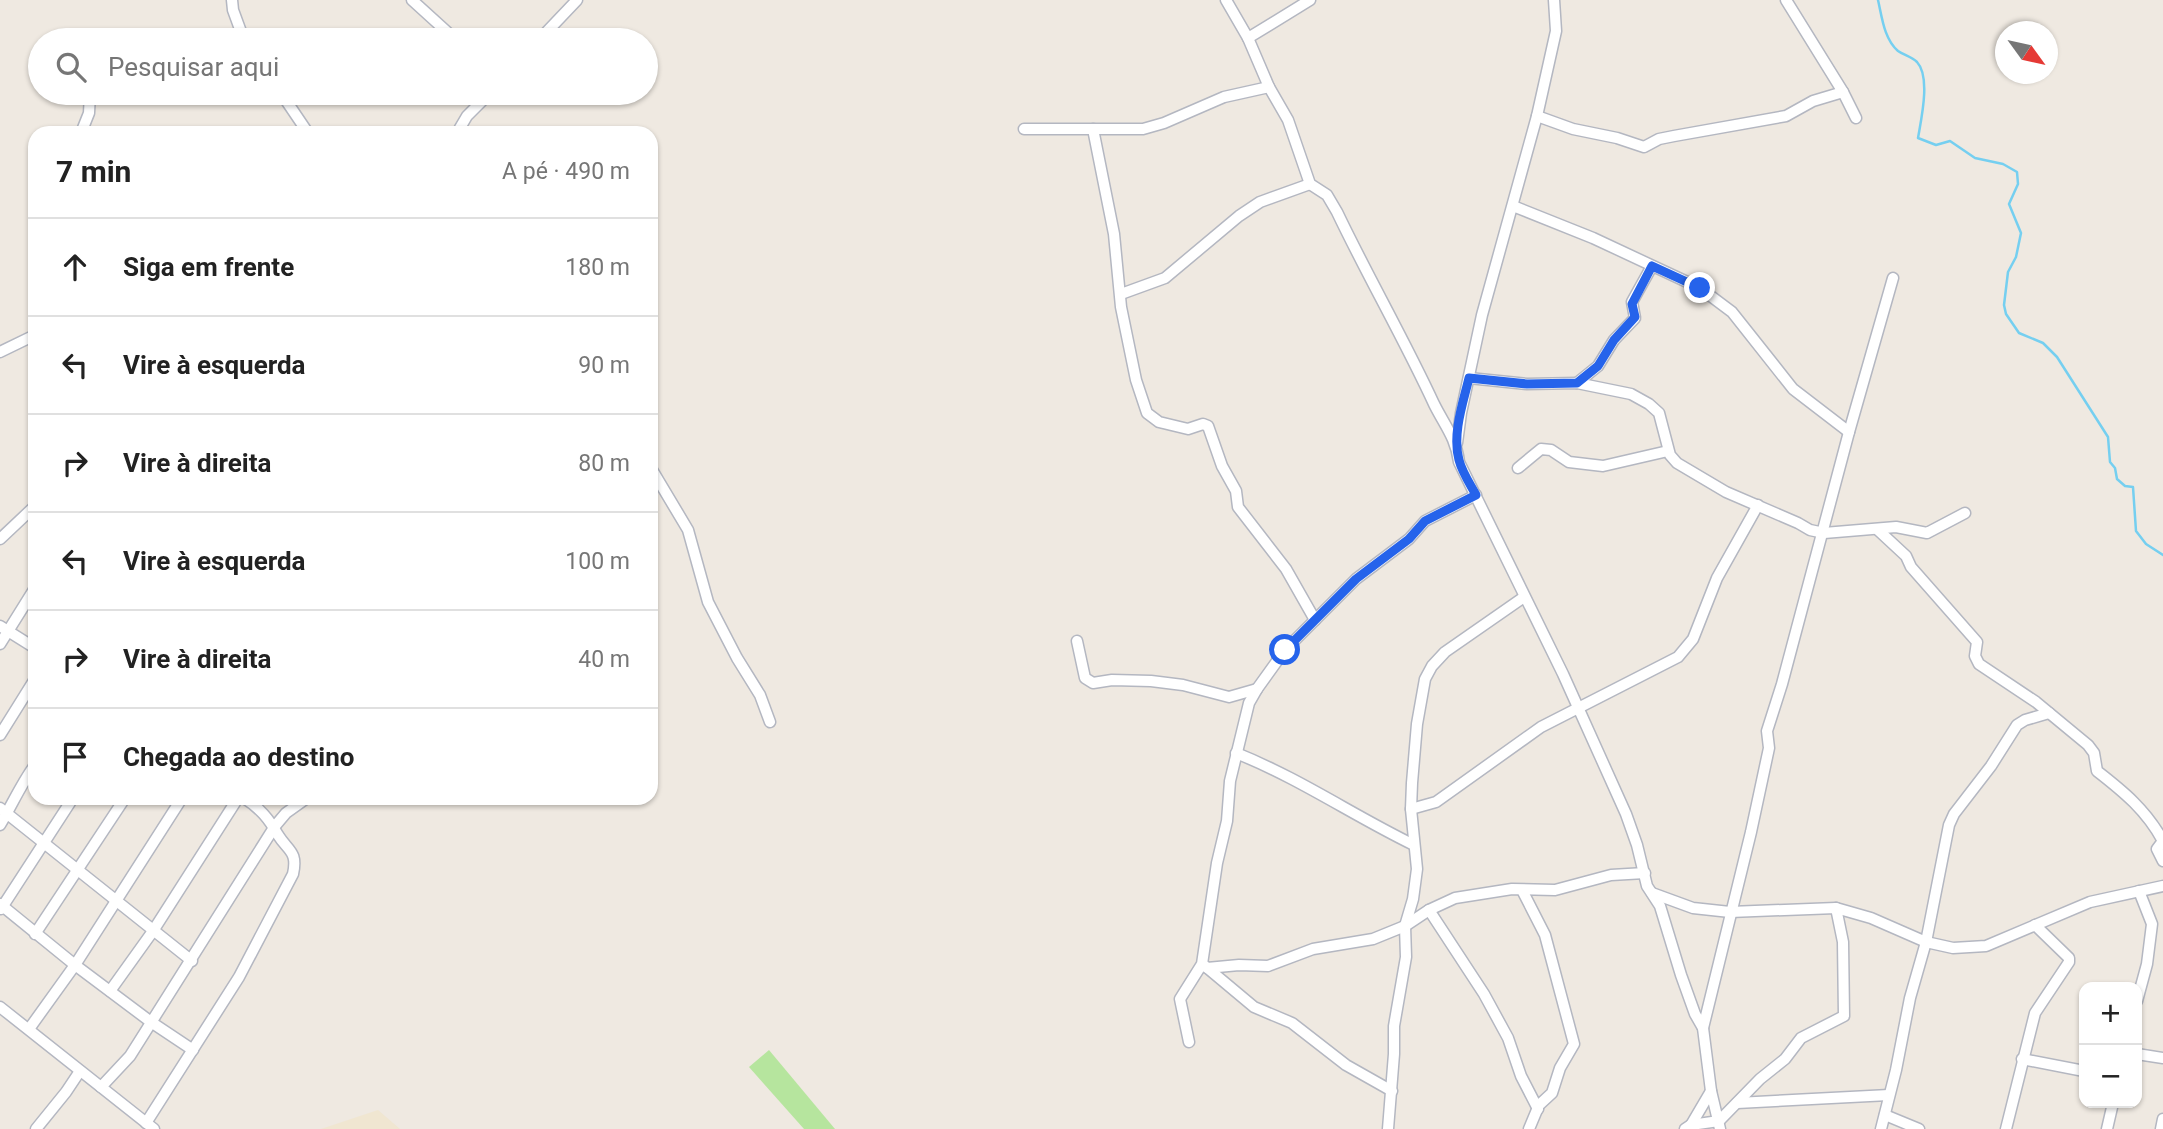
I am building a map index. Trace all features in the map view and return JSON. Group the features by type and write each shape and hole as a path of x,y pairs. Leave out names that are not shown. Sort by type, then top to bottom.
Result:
{"street":[{"path":"232,0 240,28"},
{"path":"412,0 443,28"},
{"path":"551,28 577,0"},
{"path":"1226,0 1248,38 1269,87 1288,120 1310,184 1328,195 1398,328 1444,424 1457,443"},
{"path":"1248,38 1310,0"},
{"path":"1554,0 1556,31 1537,116 1495,264 1461,413 1457,443 1459,462 1614,785 1645,873 1647,886 1660,906 1681,975 1703,1028"},
{"path":"1786,0 1856,118"},
{"path":"1024,129 1143,128 1164,123 1224,97 1269,87"},
{"path":"1537,116 1573,129 1644,147 1659,139 1786,116 1813,101 1843,92"},
{"path":"84,126 89,105"},
{"path":"289,105 302,126"},
{"path":"461,126 478,105"},
{"path":"1094,129 1114,234 1121,307 1136,380 1147,413 1159,422 1188,429 1203,424 1209,426 1222,466 1236,491 1238,507 1286,569 1315,620"},
{"path":"1121,294 1166,278 1239,216 1260,202 1310,184"},
{"path":"1513,206 1593,238 1700,288 1732,312 1793,389 1849,432"},
{"path":"1577,383 1598,366 1614,340 1635,317 1632,304 1652,266"},
{"path":"1719,1125 1711,1091 1703,1028 1769,748 1767,731 1894,278"},
{"path":"0,352 28,338"},
{"path":"1469,378 1527,384 1577,383 1630,394 1656,409 1663,421 1668,451 1677,463 1726,492 1810,530 1824,533 1900,527 1927,533 1965,513"},
{"path":"1518,468 1541,449 1551,450 1569,462 1602,466 1668,451"},
{"path":"658,480 688,530 708,602 760,695 770,722"},
{"path":"1189,1042 1180,999 1205,966 1236,753 1249,703 1285,650 1356,579 1409,539 1425,521 1476,495"},
{"path":"1411,809 1436,802 1541,727 1666,664 1684,651 1699,627 1706,600 1717,578 1758,505"},
{"path":"0,539 28,514"},
{"path":"1878,530 1906,556 1911,567 1977,642 1975,656 1979,664 2049,712 2092,749 2097,771 2136,803 2163,841 2157,849 2163,861"},
{"path":"0,644 4,628 28,597"},
{"path":"1390,1127 1394,1026 1406,957 1405,926 1413,900 1417,869 1411,809 1418,724 1425,679 1445,652 1524,597"},
{"path":"4,628 28,643"},
{"path":"1077,641 1085,678 1093,683 1112,680 1151,681 1183,685 1229,697 1257,689"},
{"path":"0,735 28,690"},
{"path":"1881,1129 1910,998 1926,942 1949,825 2017,725 2049,712"},
{"path":"1236,753 1294,779 1346,807 1363,820 1414,845"},
{"path":"0,825 4,810 28,775"},
{"path":"69,805 1,907 151,1022 193,1050"},
{"path":"35,934 120,805"},
{"path":"29,1028 75,965 178,805"},
{"path":"110,990 153,931 234,805"},
{"path":"0,1007 150,1126 239,977 293,874 296,861 288,845 279,836 275,826 255,805"},
{"path":"101,1087 130,1056 275,826 297,805"},
{"path":"4,810 191,961"},
{"path":"1205,966 1273,965 1313,949 1373,939 1405,926 1429,910 1455,898 1511,889 1555,890 1611,875 1645,873"},
{"path":"1652,893 1693,908 1730,912 1836,908 1871,918 1926,942 1953,948 1986,946 2090,902 2163,887"},
{"path":"1522,890 1545,935 1574,1044 1560,1068 1552,1093 1541,1102 1529,1129"},
{"path":"2139,891 2152,923 2142,982"},
{"path":"1688,1127 1719,1125 1737,1103 1785,1059 1801,1038 1844,1016 1843,942 1836,908"},
{"path":"1429,910 1484,994 1508,1038 1521,1076 1538,1109"},
{"path":"2006,1129 2035,1013 2069,961 2035,925"},
{"path":"1205,966 1254,1007 1292,1023 1346,1065 1392,1091"},
{"path":"2142,1055 2163,1058"},
{"path":"2022,1059 2079,1070"},
{"path":"36,1129 80,1071"},
{"path":"1688,1127 1711,1091"},
{"path":"1737,1103 1889,1095"},
{"path":"2107,1129 2112,1108"},
{"path":"1885,1115 1919,1129"},
{"path":"2161,1129 2163,1119"}],"shaded area":[{"path":"378,1110 400,1129 321,1129"}],"green space":[{"path":"769,1050 835,1129 804,1129 749,1067"}],"waterway":[{"path":"1878,0 1884,27 1893,46 1917,62 1921,69 1924,99 1918,138 1936,145 1950,141 1975,158 2003,164 2017,172 2018,184 2009,204 2021,233 2016,257 2008,272 2004,305 2006,314 2019,333 2043,343 2057,357 2108,437 2110,462 2115,468 2117,479 2125,486 2133,487 2136,531 2146,544 2163,555"}],"route":[{"path":"1285,650 1356,579 1409,539 1425,521 1476,495 1459,462 1457,443 1469,378 1527,384 1577,383 1598,366 1614,340 1635,317 1632,304 1652,266 1700,288"}]}
